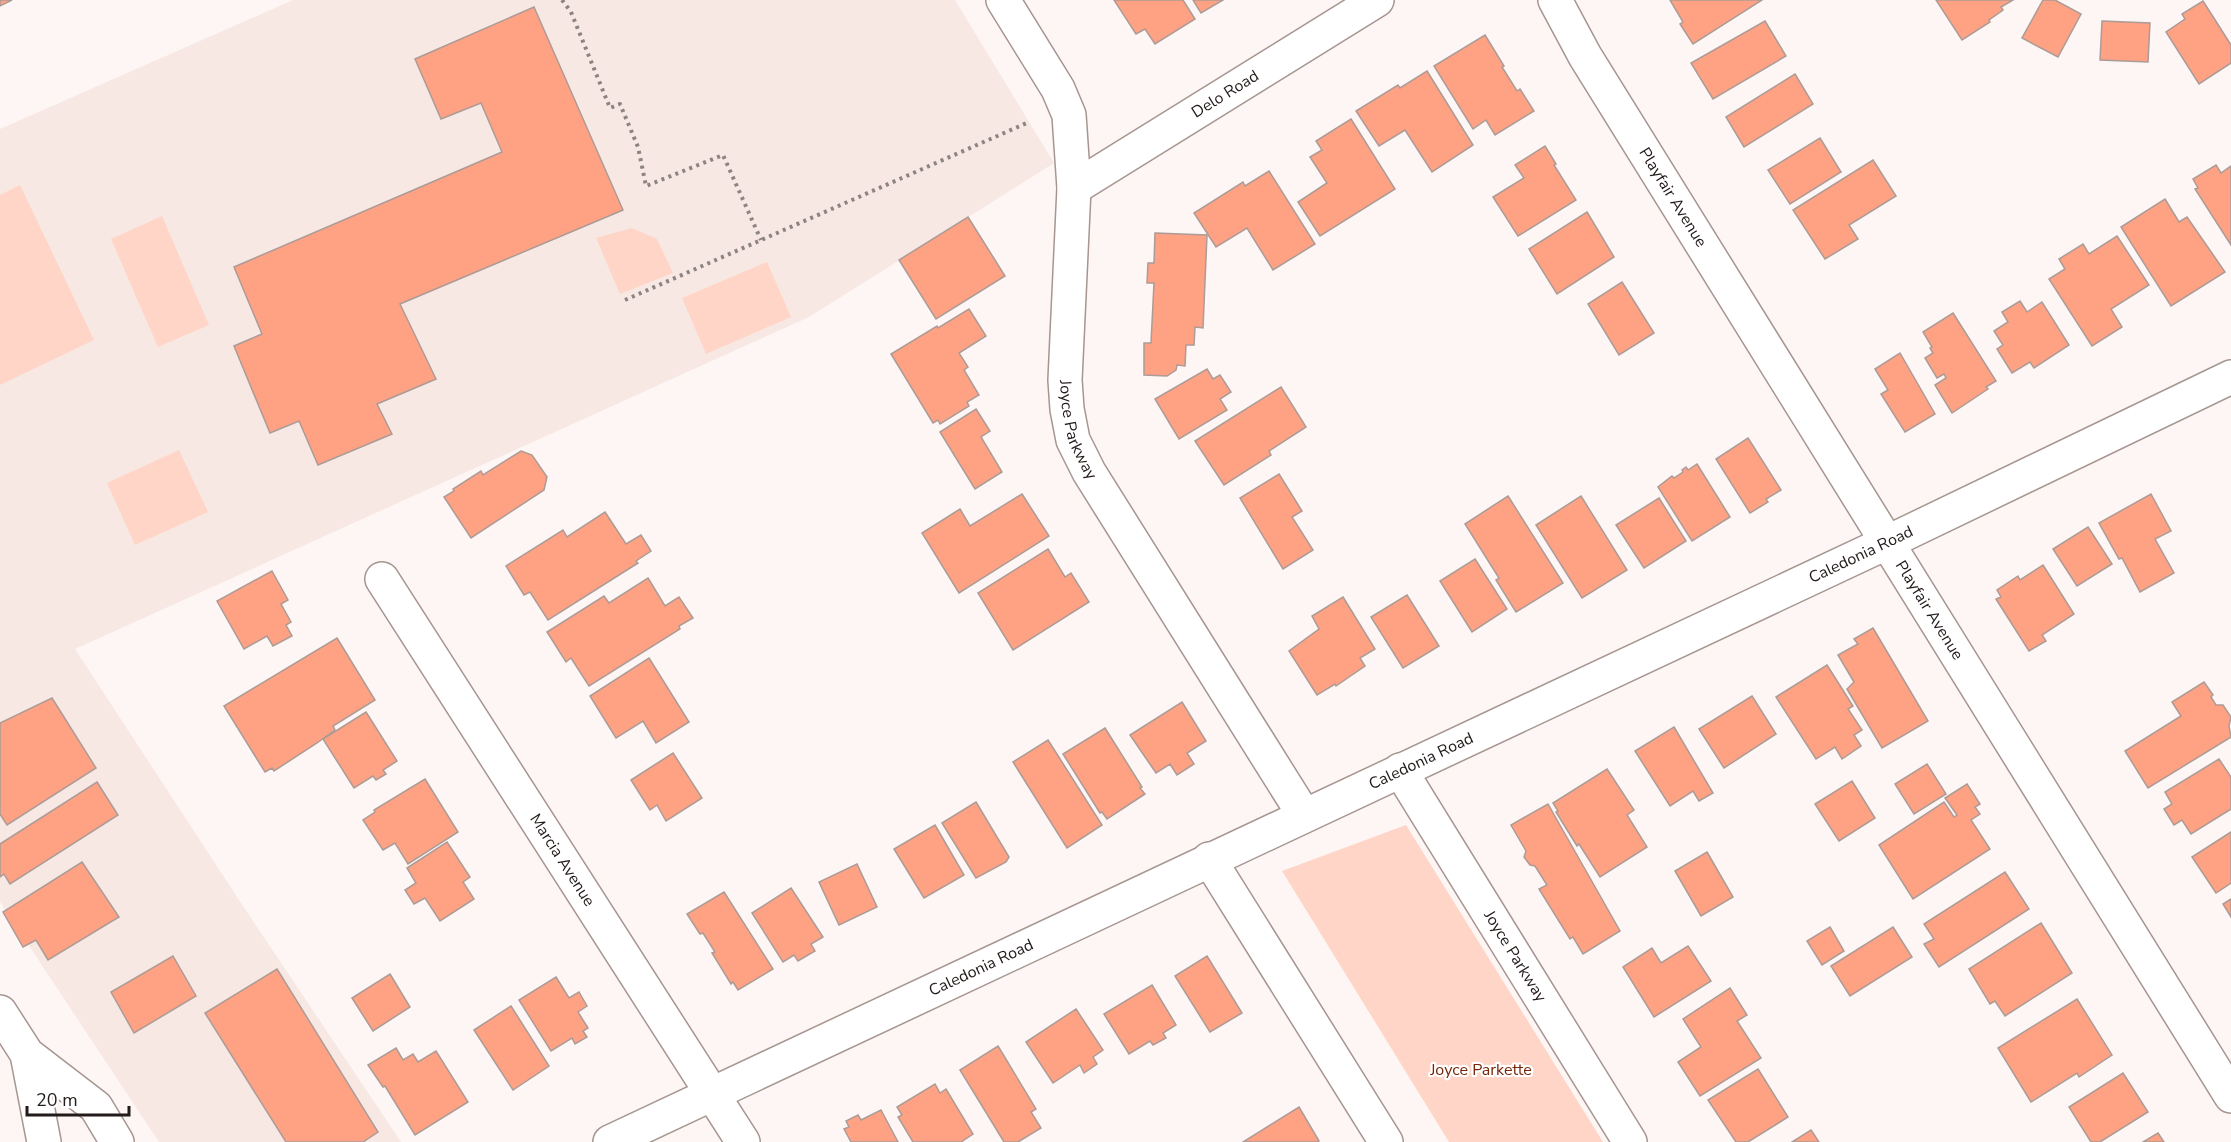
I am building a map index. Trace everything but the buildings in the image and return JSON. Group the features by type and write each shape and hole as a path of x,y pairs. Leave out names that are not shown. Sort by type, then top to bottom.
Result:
{"street":[{"name":"Joyce Parkway","path":"1003,0 1058,89 1069,115 1074,188 1065,380 1067,409 1073,440 1089,472 1304,815"},
{"name":"Delo Road","path":"1074,188 1377,0"},
{"name":"Playfair Avenue","path":"1556,0 1585,56 2231,1096"},
{"name":"Caledonia Road","path":"610,1142 1886,543 2231,377"},
{"name":"Marcia Avenue","path":"382,579 743,1142"},
{"name":"Joyce Parkway","path":"1400,770 1630,1142"},
{"path":"1209,859 1386,1142"},
{"path":"0,1012 27,1054 96,1107 117,1142"},
{"path":"27,1054 44,1142"}],"path":[{"path":"561,0 571,12 610,108 620,104 638,147 646,186 723,155 761,240"},
{"path":"625,300 1029,123"}],"shaded area":[{"path":"293,0 955,0 1054,163 809,317 75,649 401,1142 159,1142 0,902 0,129"}],"green space":[{"path":"20,185 94,340 0,385 0,195"},
{"path":"162,216 209,325 158,347 111,239"},
{"path":"632,228 657,239 673,273 620,294 596,238"},
{"path":"767,262 791,317 706,354 682,298"},
{"path":"179,450 208,512 135,545 107,483"},
{"name":"Joyce Parkette","path":"1406,825 1603,1142 1449,1142 1282,871"}]}
